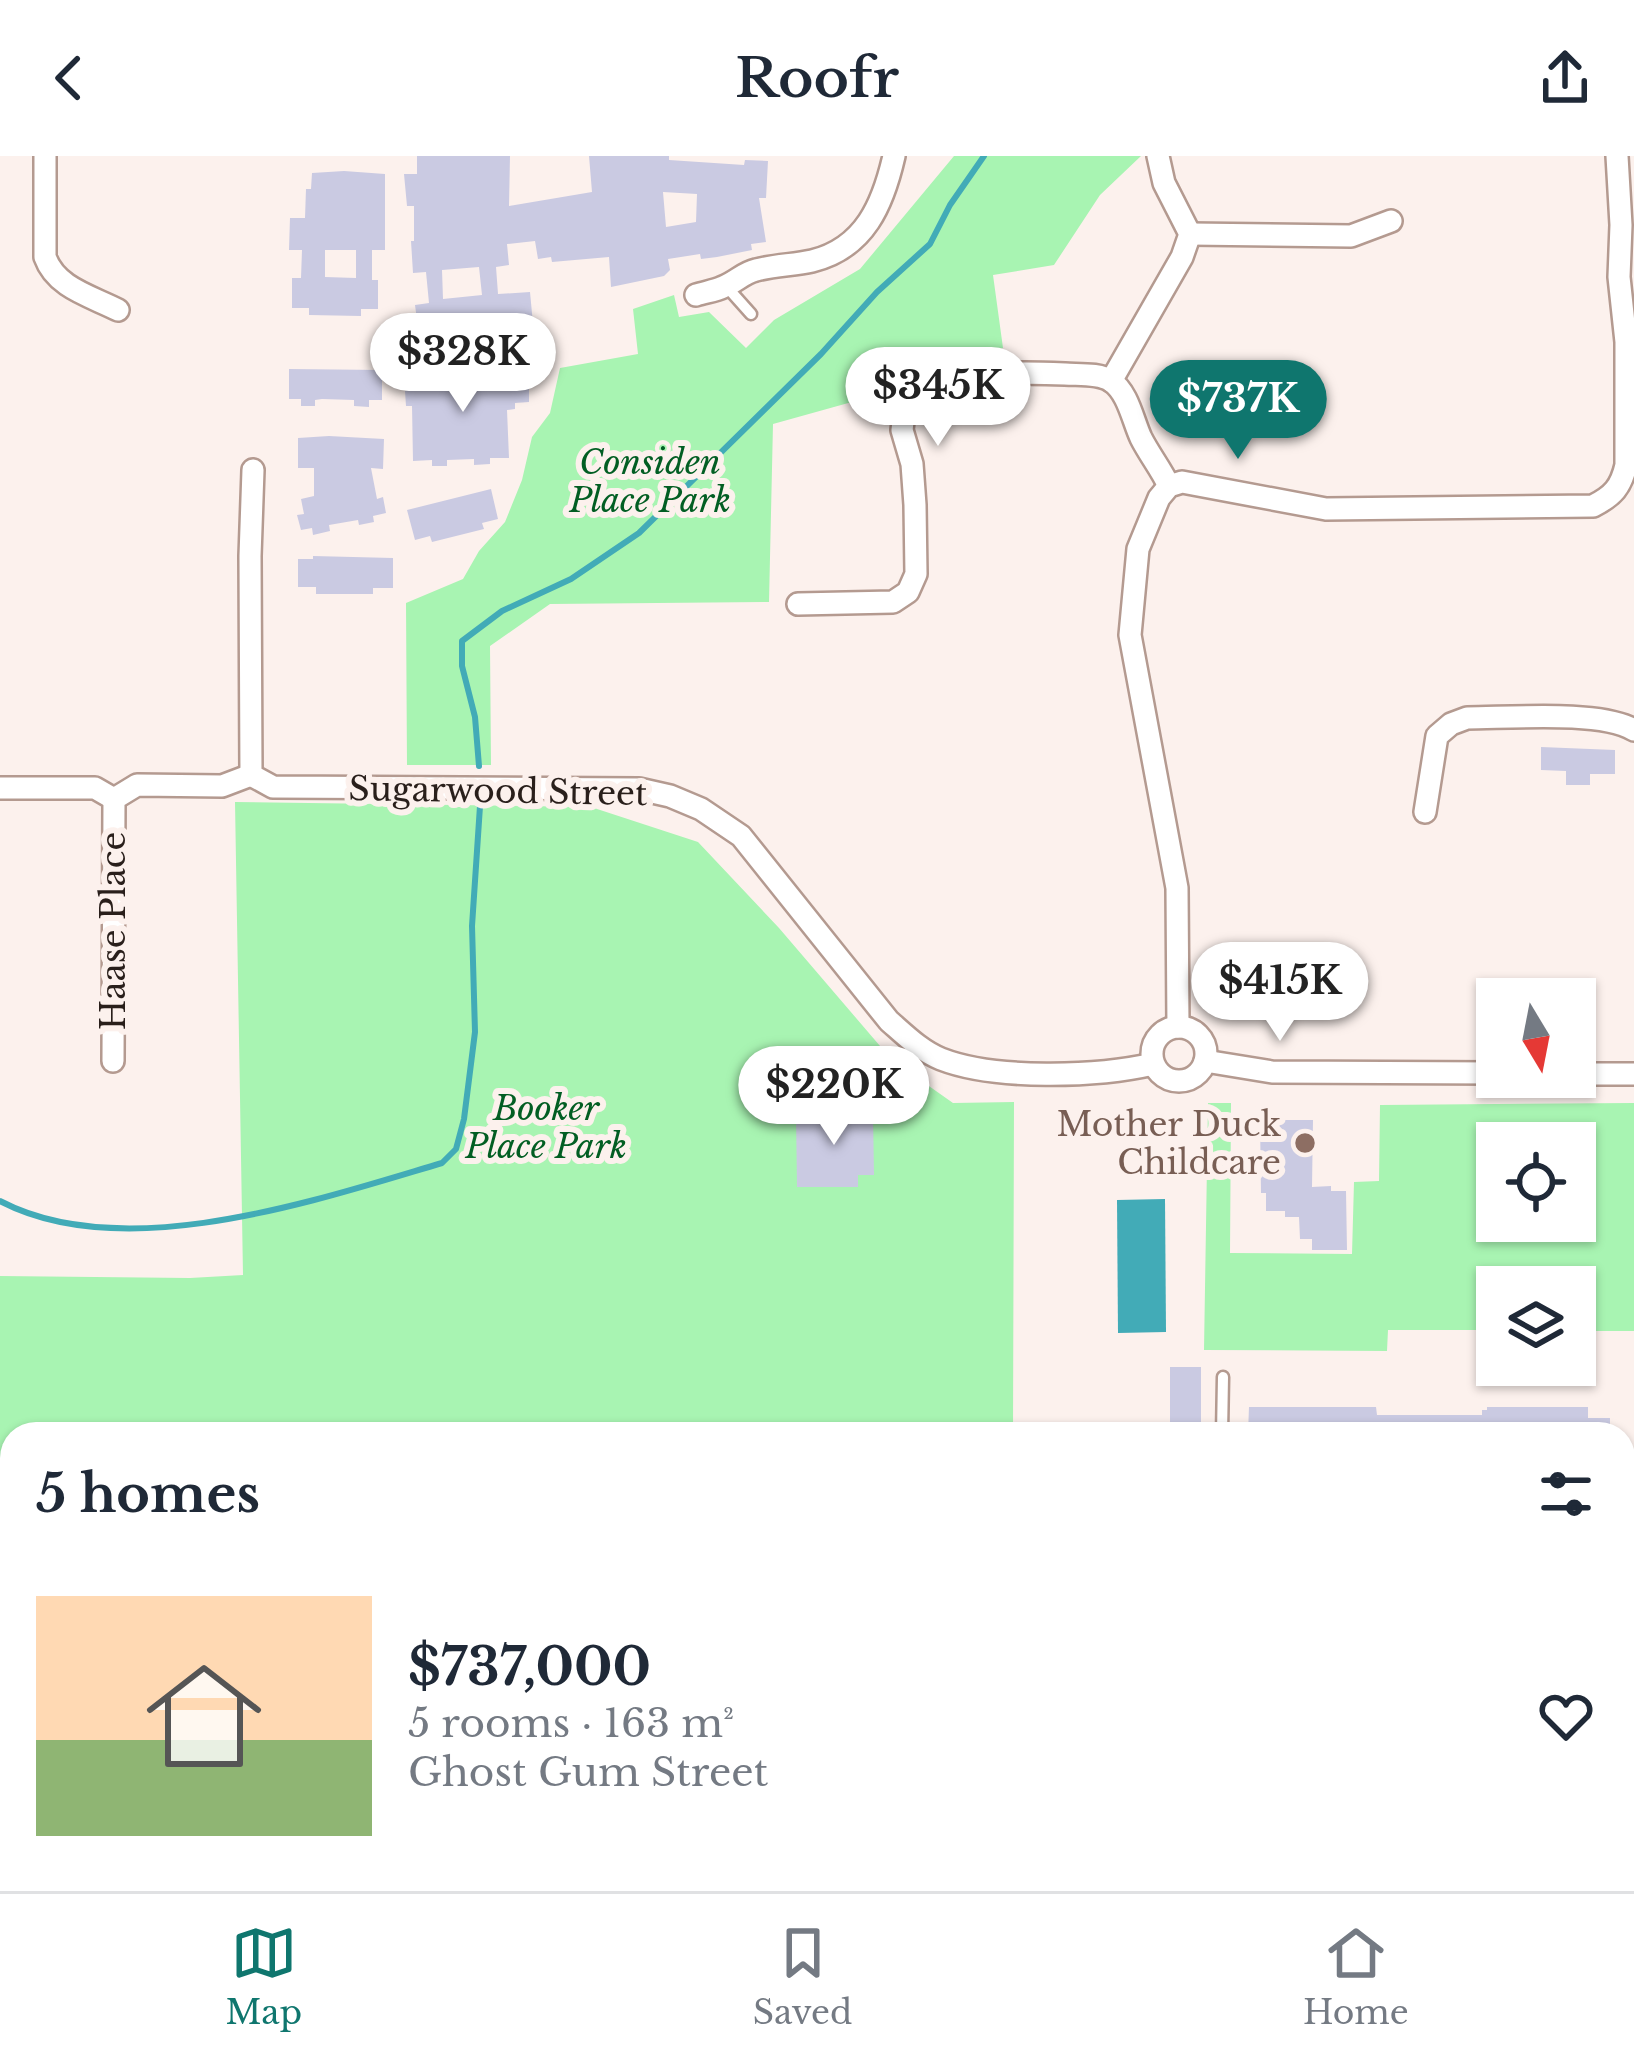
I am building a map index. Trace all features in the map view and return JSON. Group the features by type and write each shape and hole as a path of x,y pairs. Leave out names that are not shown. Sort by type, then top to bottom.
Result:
{"street":[{"path":"45,156 45,257 50,272 118,310"},
{"path":"696,295 725,286 742,274 844,249 883,199 894,156"},
{"path":"1111,381 1190,235 1164,183 1159,156"},
{"path":"1178,1027 1178,888 1130,635 1138,548 1156,502 1169,486 1181,482 1326,509 1357,510 1593,506 1628,487 1617,156"},
{"path":"1190,235 1351,236 1391,220"},
{"path":"799,604 893,602 908,592 916,574 915,505 912,464 902,430 905,405 922,392 958,380 1007,373 1095,376 1111,381 1169,486"},
{"path":"251,775 253,470"},
{"path":"1425,812 1437,736 1450,724 1467,718 1599,719 1634,730"},
{"name":"Haase Place","path":"113,1061 114,799 137,785 222,785 251,775"},
{"name":"Sugarwood Street","path":"251,775 273,787 639,789 670,796 701,809 741,836 889,1021 937,1058 980,1071 1007,1072 1113,1070 1154,1064"},
{"path":"0,788 95,788 114,799"},
{"path":"1178,1027 1192,1030 1206,1054 1198,1074 1184,1081 1169,1080 1154,1064 1154,1042 1164,1031 1178,1027"},
{"path":"1205,1060 1272,1072 1476,1073"},
{"path":"1596,1074 1634,1074"}],"lane":[{"path":"725,286 751,314"},
{"path":"1222,1377 1222,1422"}],"green space":[{"name":"Considen Place Park","path":"954,156 1141,156 1100,195 1054,265 993,275 1003,348 910,372 877,395 773,424 769,602 550,604 490,646 491,765 407,765 406,603 463,579 479,551 505,522 532,437 550,413 560,368 638,354 633,309 674,295 679,317 709,312 746,348 774,320 860,269"},
{"name":"Booker Place Park","path":"235,802 591,807 698,842 892,1060 953,1103 1014,1102 1013,1422 0,1422 0,1276 243,1275"},
{"path":"1208,1103 1231,1103 1230,1253 1352,1254 1354,1182 1379,1181 1380,1105 1634,1103 1634,1331 1596,1331 1596,1266 1476,1266 1476,1330 1388,1330 1387,1351 1204,1350"}],"water":[{"path":"1165,1199 1166,1332 1118,1333 1117,1200"}],"building":[{"path":"417,156 510,156 509,206 592,192 589,156 669,156 669,160 744,165 745,160 768,161 766,198 759,198 766,242 717,257 701,259 700,254 668,259 670,270 664,276 611,287 609,257 552,262 551,257 538,259 535,241 507,244 509,265 496,267 498,294 530,292 533,324 525,325 525,331 472,336 472,330 441,333 442,339 427,341 426,334 411,336 410,321 417,320 415,305 429,303 426,272 413,273 414,206 407,206 404,174 417,174","holes":["663,192 697,194 696,222 666,227","479,267 482,295 443,299 442,270"]},
{"path":"312,173 385,174 385,250 372,250 378,309 361,309 361,316 309,315 309,308 292,308 292,278 301,278 302,250 289,250 290,218 305,218","holes":["325,250 356,250 356,278 325,277"]},
{"path":"289,369 382,370 382,400 369,400 369,407 354,406 354,400 322,399 315,400 315,406 301,406 301,399 289,399"},
{"path":"522,371 529,402 515,403 515,409 507,410 509,458 490,458 490,464 474,465 474,459 447,460 447,466 432,466 432,460 413,461 412,406 406,406 405,391 411,390 410,375"},
{"path":"298,438 384,439 383,469 371,468 377,499 383,497 386,513 373,516 374,522 329,525 330,531 313,535 312,528 301,530 297,515 304,514 301,499 314,496 314,468 298,468"},
{"path":"491,489 498,519 482,523 484,529 432,542 430,536 415,540 407,510"},
{"path":"393,558 393,588 373,588 373,594 316,594 316,587 298,587 298,559"},
{"path":"1541,747 1615,750 1615,774 1590,774 1590,785 1566,785 1566,771 1541,770"},
{"path":"822,1103 838,1103 838,1114 873,1114 874,1175 858,1175 858,1187 797,1187 796,1114 822,1114"},
{"path":"1260,1120 1313,1120 1312,1187 1346,1191 1347,1250 1312,1250 1312,1239 1300,1239 1299,1217 1266,1211 1266,1193 1261,1193"},
{"path":"1170,1367 1201,1367 1201,1422 1170,1422"},
{"path":"1249,1407 1376,1407 1377,1415 1482,1415 1487,1407 1588,1407 1588,1418 1610,1418 1610,1422 1248,1422"}],"waterway":[{"path":"479,766 462,641 502,611 571,579 639,533 930,244 984,156"},
{"path":"0,1201 49,1220 104,1228 161,1227 280,1208 442,1163 456,1149 464,1119 475,1032 472,926 480,806"}],"place":[{"name":"Mother Duck Childcare","path":"1305,1143"}]}
